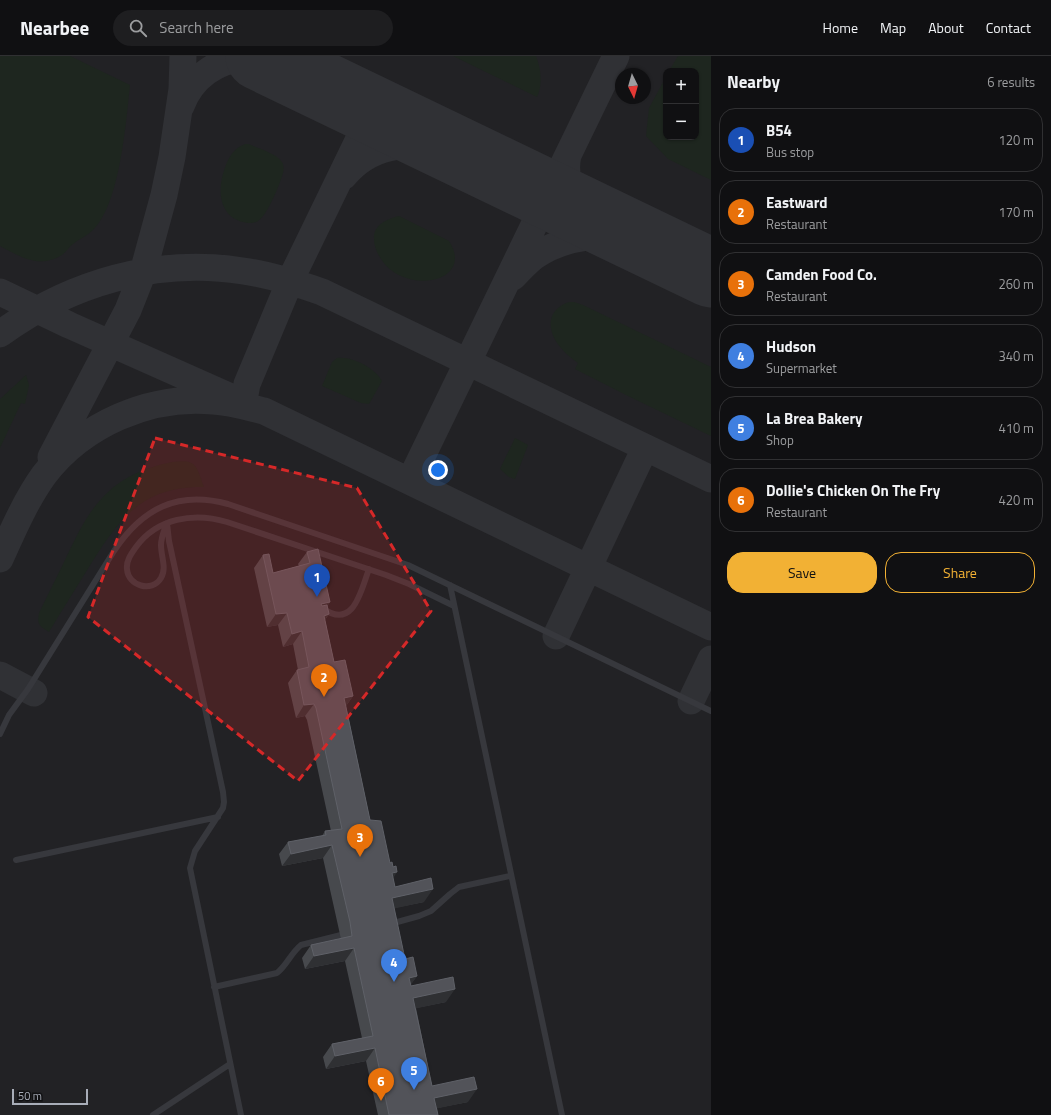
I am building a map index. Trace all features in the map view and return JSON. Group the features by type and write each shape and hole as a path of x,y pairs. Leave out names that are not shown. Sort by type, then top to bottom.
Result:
{"lane":[{"path":"0,734 9,715 28,689 120,542 143,517 169,504 187,500 213,500 228,504 395,559 711,711"},
{"path":"167,523 161,545 164,566 162,576 160,580 152,586 137,585 129,578 128,560 145,537 152,531 167,523 189,517 211,518 369,569 404,582 454,606"},
{"path":"167,523 172,555 223,792 223,808 195,851 190,868 241,1115"},
{"path":"307,548 309,555"},
{"path":"319,604 325,610 334,613 344,614 353,609 357,604 369,569"},
{"path":"450,585 510,876 562,1115"},
{"path":"16,860 218,817"},
{"path":"386,925 419,916 431,911 460,887 510,876"},
{"path":"214,988 277,973 285,966 297,948 301,945 341,935"},
{"path":"153,1115 230,1064"}],"highlighted area":[{"path":"155,438 357,488 431,611 298,781 88,617"}],"shaded area":[{"path":"0,56 711,56 711,1115 0,1115"},
{"path":"0,56 70,56 130,85 124,140 116,182 110,202 102,218 93,230 73,244 62,255 46,261 30,260 0,246"},
{"path":"453,56 536,56 541,76 537,97"},
{"path":"678,56 711,56 711,180 668,159 646,136 649,108 663,82 663,140 699,140 699,68 671,68"},
{"path":"245,144 249,144 266,151 279,158 284,167 276,192 269,207 262,218 252,223 243,222 230,216 221,199 221,185 225,167 232,153"},
{"path":"399,216 449,241 455,255 453,267 445,275 434,280 420,281 405,278 392,271 381,259 377,252 374,234 378,226 382,223"},
{"path":"569,302 583,305 711,367 711,436 575,369 578,363 556,342 551,329 552,316 556,310"},
{"path":"337,358 356,361 369,367 379,376 382,381 369,404 361,403 322,386 332,362"},
{"path":"26,375 29,385 25,404 21,403 0,448 0,399"},
{"path":"515,438 528,445 515,479 509,477 500,469"},
{"path":"180,461 194,465 199,473 204,487 182,488 164,492 148,499 134,509 122,520 111,534 49,632 43,628 38,620 39,613 79,532 100,500 114,487 129,477 145,470"}],"building":[{"path":"318,549 330,602 321,604 322,606 327,605 329,614 324,616 334,662 345,660 353,696 344,698 370,820 381,821 390,863 392,862 393,867 396,866 397,872 392,873 395,887 431,878 433,889 392,898 405,959 413,957 417,976 409,978 411,986 453,977 455,989 413,998 432,1086 474,1077 477,1089 434,1098 438,1115 389,1115 375,1048 335,1056 332,1044 373,1036 354,948 314,956 311,945 352,936 350,922 332,845 291,854 288,842 326,835 325,831 342,829 316,708 314,704 304,705 297,670 309,667 302,631 292,634 287,613 276,614 263,555 269,554 273,573 310,563 307,552"}],"taxiway":[{"path":"51,457 128,310 143,272 164,195 172,157 182,89 183,56"},
{"path":"410,481 616,56"},
{"path":"181,106 185,96 198,79 206,72 225,62 247,59 271,64 294,73"},
{"path":"243,405 247,384 290,281 373,110"},
{"path":"344,176 354,165 365,157 389,148 415,144 443,145"},
{"path":"568,155 567,176 574,196 586,210 612,226"},
{"path":"513,277 532,258 547,249 585,237 598,236 625,239 649,245 681,258"},
{"path":"0,334 27,316 55,301 85,288 116,278 147,271 179,268 211,268 243,271 264,275 293,282 322,292 711,479"},
{"path":"0,292 69,325 231,397"},
{"path":"0,559 20,516 37,485 60,457 78,441 98,428 142,408 189,400 220,402 264,411 711,627"},
{"path":"556,636 645,448"},
{"path":"691,701 711,659"},
{"path":"0,675 34,693"}],"runway":[{"path":"260,56 711,273"}],"place":[{"name":"B54","path":"317,597"},
{"name":"Eastward","path":"324,697"},
{"name":"Camden Food Co.","path":"360,857"},
{"name":"Hudson","path":"394,982"},
{"name":"La Brea Bakery","path":"414,1090"},
{"name":"Dollie's Chicken On The Fry","path":"381,1101"}]}
